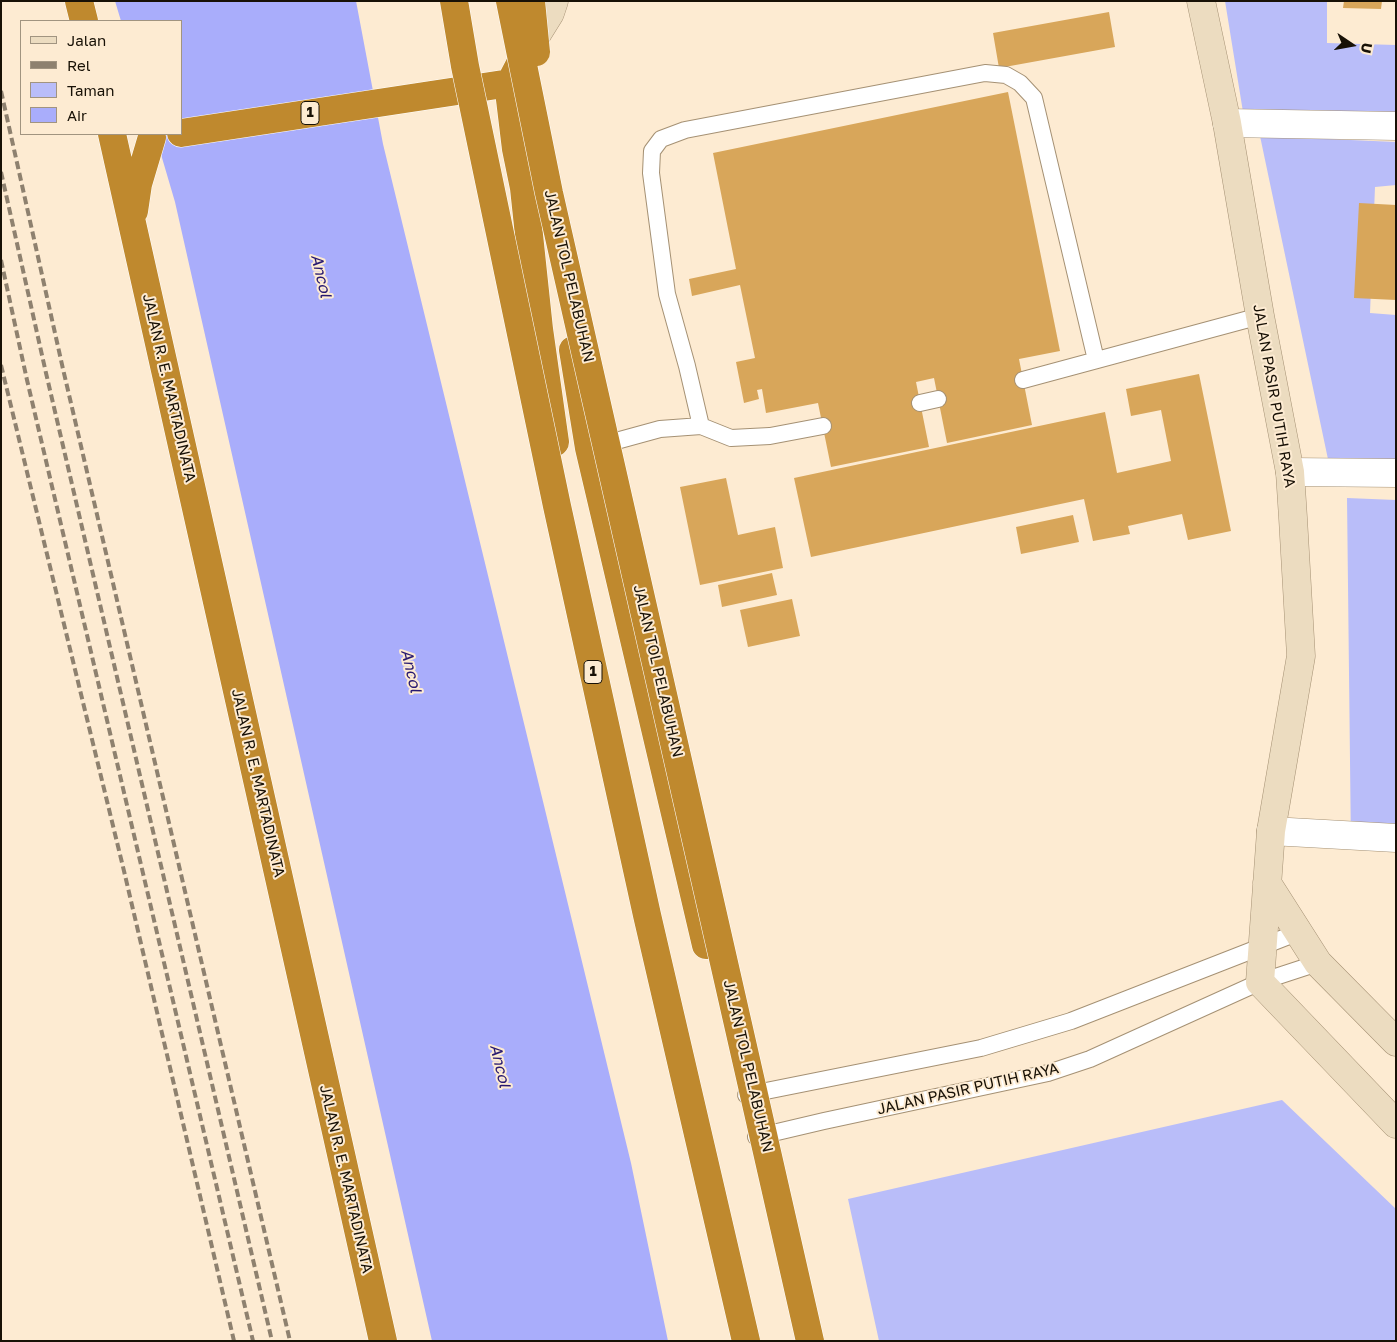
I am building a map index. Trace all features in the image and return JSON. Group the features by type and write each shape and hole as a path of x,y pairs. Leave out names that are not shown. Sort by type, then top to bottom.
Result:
{"highway":[{"name":"1","path":"454,1 465,66 555,496 646,915 746,1341"},
{"name":"JALAN TOL PELABUHAN","path":"510,1 550,193 810,1341"},
{"path":"519,1 516,71 527,143 589,448 798,1341"},
{"path":"531,1 550,193"},
{"name":"1","path":"182,133 439,93 516,71"},
{"name":"JALAN R. E. MARTADINATA","path":"112,135 383,1341"},
{"name":"JALAN R. E. MARTADINATA","path":"133,226 137,189 157,135"},
{"path":"527,143 524,188 539,329 565,512 624,871 734,1341"}],"street":[{"path":"516,71 550,12 554,1"},
{"name":"JALAN PASIR PUTIH RAYA","path":"1201,1 1227,123 1260,316 1290,472 1301,656 1271,831 1260,982"},
{"path":"1227,123 1396,126"},
{"path":"1290,472 1396,473"},
{"path":"1271,831 1396,838"},
{"path":"1267,883 1318,963 1396,1042"},
{"path":"1260,982 1396,1124"}],"lane":[{"path":"701,426 667,294 651,172 652,151 661,139 686,130 985,73 1006,75 1020,83 1034,98 1096,360"},
{"path":"1023,380 1260,316"},
{"path":"920,404 938,399"},
{"path":"589,448 660,429 701,426 731,438 770,436 823,426"},
{"path":"742,1096 982,1048 1071,1022 1299,932"},
{"name":"JALAN PASIR PUTIH RAYA","path":"752,1138 1048,1073 1090,1059 1260,982 1318,963"}],"green space":[{"path":"1225,1 1327,1 1327,43 1396,45 1396,114 1243,112"},
{"path":"1260,136 1396,142 1396,185 1375,187 1370,313 1396,315 1396,465 1329,464"},
{"path":"1347,498 1396,500 1396,846 1351,848"},
{"path":"1282,1100 1396,1209 1396,1341 879,1341 848,1199"}],"water":[{"name":"Ancol","path":"115,1 356,1 383,144 631,1163 668,1341 432,1341 175,202 155,135 182,135 182,20 121,20"}],"building":[{"path":"1344,1 1382,1 1381,9 1343,8"},
{"path":"1109,12 1115,47 999,68 993,33"},
{"path":"1008,92 1060,351 1019,359 1032,425 947,443 934,378 916,382 929,447 831,467 818,403 766,413 762,389 757,390 759,399 744,403 736,362 755,358 740,285 692,296 689,279 736,269 713,153"},
{"path":"1359,203 1396,205 1396,300 1354,298"},
{"path":"1199,374 1231,531 1188,540 1182,514 1128,526 1130,534 1093,541 1084,499 811,557 794,478 1105,412 1117,473 1171,461 1161,410 1131,416 1126,389"},
{"path":"726,478 738,535 775,527 783,568 700,585 680,487"},
{"path":"1073,515 1079,542 1021,554 1016,527"},
{"path":"772,573 777,595 722,607 718,585"},
{"path":"792,599 800,636 748,647 740,610"}],"railway":[{"path":"1,91 63,369 290,1341"},
{"path":"1,172 46,373 272,1341"},
{"path":"1,260 27,380 253,1341"},
{"path":"1,365 124,871 234,1341"}]}
